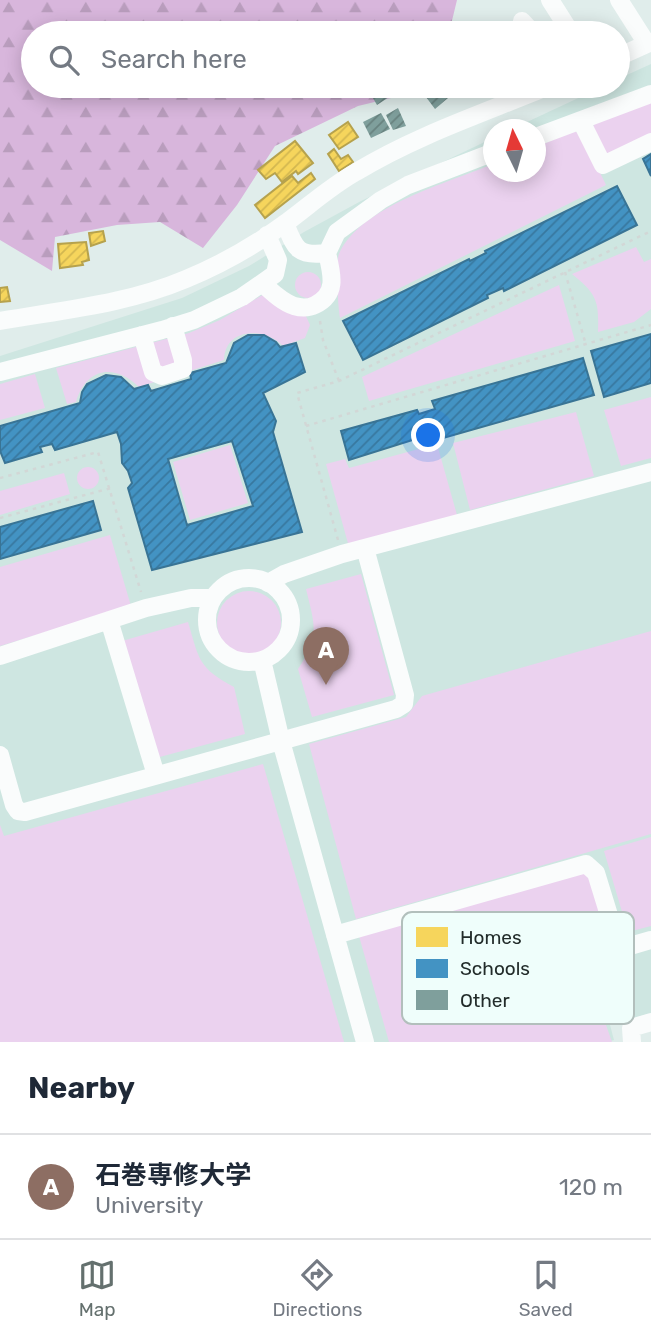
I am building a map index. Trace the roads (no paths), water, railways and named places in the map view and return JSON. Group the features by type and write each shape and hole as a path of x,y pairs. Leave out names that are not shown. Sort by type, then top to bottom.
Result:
{"street":[{"path":"550,0 563,21"},
{"path":"619,0 649,43 630,52"},
{"path":"546,133 651,94"},
{"path":"0,321 102,304 150,292 195,275 267,235 354,173 394,150 518,98"},
{"path":"581,121 603,165 651,142"},
{"path":"263,284 293,306 309,308 325,300 331,289 327,253 337,232 381,200 408,185 483,156"},
{"path":"285,223 294,245 302,253 327,253"},
{"path":"0,372 142,335 221,308 275,274 278,260 267,235"},
{"path":"142,335 153,372 162,376 183,369 173,326"},
{"path":"268,583 284,573 342,554 651,472"},
{"path":"0,755 14,805 18,811 25,812 396,709 404,704 405,695 366,548"},
{"path":"239,579 256,579 268,583 281,593 287,602 291,626 286,639 279,649 261,660 237,661 226,656 217,648 209,634 206,620 213,598 225,585 239,579"},
{"path":"0,656 146,608 191,598 213,598"},
{"path":"109,620 156,775"},
{"path":"261,660 365,1042"},
{"path":"416,912 586,864 596,873 608,912"},
{"path":"335,935 402,916"},
{"path":"634,945 651,940"},
{"path":"632,1042 631,1028 651,1022"}],"place":[{"name":"石巻専修大学","path":"326,685"}]}
